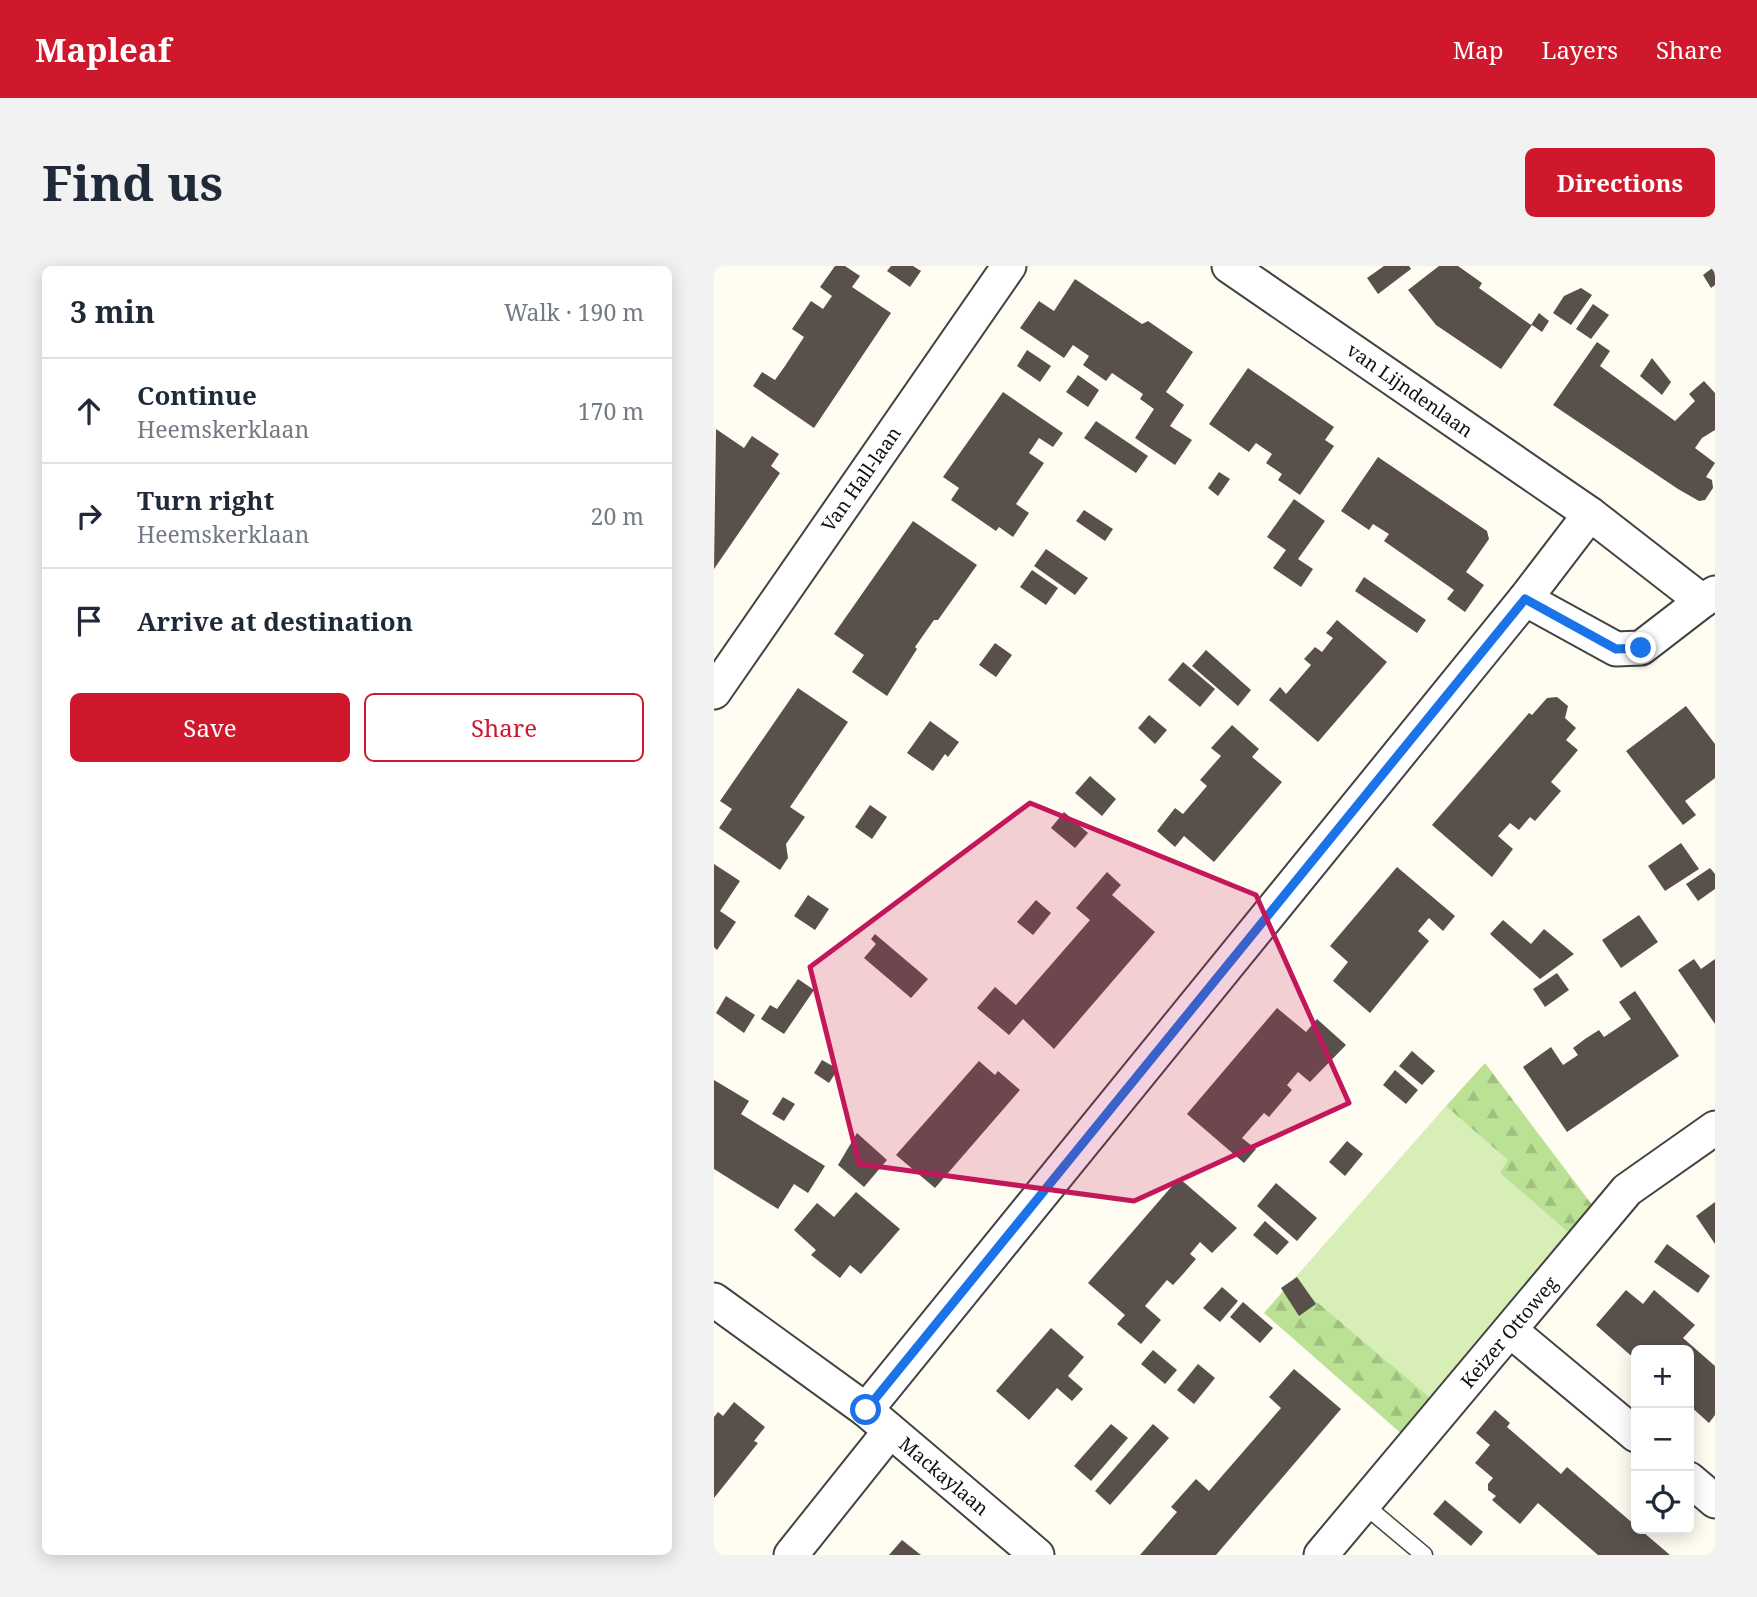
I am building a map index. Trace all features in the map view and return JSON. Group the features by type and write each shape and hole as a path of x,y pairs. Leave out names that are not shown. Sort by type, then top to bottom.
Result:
{"street":[{"name":"Van Hall-laan","path":"714,692 1009,266"},
{"name":"van Lijndenlaan","path":"1229,266 1709,597"},
{"path":"791,1555 878,1420 1590,514"},
{"path":"1525,599 1616,649 1641,648 1709,597"},
{"name":"Keizer Ottoweg","path":"1321,1555 1627,1190 1715,1128"},
{"name":"Mackaylaan","path":"714,1300 878,1420 1037,1555"},
{"path":"1511,1331 1631,1431"},
{"path":"1694,1483 1715,1501"}],"lane":[{"path":"1362,1503 1424,1555"}],"highlighted area":[{"path":"1030,803 1256,895 1349,1103 1134,1201 859,1164 810,967"}],"green space":[{"path":"1485,1063 1599,1214 1576,1239 1500,1173 1508,1160 1446,1106"},
{"path":"1446,1106 1509,1160 1500,1173 1576,1239 1434,1401 1292,1281"},
{"path":"1292,1281 1434,1401 1404,1436 1264,1313"}],"building":[{"path":"835,266 845,266 860,276 852,287 891,313 814,428 753,386 762,372 775,380 785,366 804,337 792,329 811,301 823,309 832,296 820,287"},
{"path":"891,266 913,266 921,271 910,287 887,271"},
{"path":"1384,266 1409,266 1411,269 1378,294 1367,278"},
{"path":"1439,266 1458,266 1482,283 1479,288 1531,325 1539,313 1549,321 1542,332 1532,325 1501,369 1436,325 1408,290"},
{"path":"1715,266 1715,285 1711,288 1703,275"},
{"path":"1075,279 1142,324 1148,321 1193,352 1166,392 1184,405 1170,426 1192,440 1175,465 1135,438 1154,409 1140,399 1143,394 1112,373 1106,381 1083,365 1089,356 1073,345 1064,358 1020,328 1039,301 1054,311"},
{"path":"1581,288 1592,295 1571,325 1553,313 1564,296"},
{"path":"1593,304 1609,315 1591,339 1576,329"},
{"path":"1597,342 1610,351 1600,366 1675,421 1695,401 1689,394 1704,381 1715,393 1715,430 1702,438 1695,448 1715,463 1706,477 1712,480 1713,488 1705,500 1699,501 1678,489 1553,405"},
{"path":"1027,350 1051,366 1040,382 1017,366"},
{"path":"1652,358 1671,382 1662,395 1640,376"},
{"path":"1248,368 1334,427 1325,440 1334,446 1300,495 1278,480 1282,474 1266,463 1272,454 1256,443 1249,452 1209,424"},
{"path":"1078,375 1099,390 1088,407 1066,392"},
{"path":"1003,392 1063,433 1053,447 1039,438 1029,453 1044,463 1016,504 1029,513 1013,537 999,527 996,531 951,500 959,488 943,477"},
{"path":"1096,421 1148,456 1136,473 1084,438"},
{"path":"716,429 744,448 752,436 779,454 771,466 780,473 714,569"},
{"path":"1378,457 1487,531 1489,539 1466,572 1484,585 1465,612 1447,599 1454,590 1384,541 1389,534 1373,524 1369,530 1341,511"},
{"path":"1219,472 1230,479 1218,496 1208,488"},
{"path":"1294,499 1325,521 1298,559 1313,569 1301,587 1273,568 1286,550 1267,537"},
{"path":"1084,510 1113,529 1105,541 1076,521"},
{"path":"913,521 977,565 915,647 917,649 887,696 852,672 864,655 834,634"},
{"path":"1046,549 1088,578 1075,595 1034,566"},
{"path":"1032,570 1058,588 1046,605 1020,587"},
{"path":"1364,577 1426,620 1417,633 1355,591"},
{"path":"1337,620 1387,662 1318,742 1269,700 1280,687 1286,694 1311,665 1304,659 1315,647 1322,652 1333,638 1326,633"},
{"path":"995,643 1012,655 996,677 979,665"},
{"path":"1206,650 1251,690 1238,706 1192,666"},
{"path":"1183,662 1215,689 1200,707 1168,680"},
{"path":"798,688 848,722 790,807 805,817 786,844 788,858 780,870 719,828 732,809 720,801"},
{"path":"1557,697 1568,706 1565,718 1576,728 1566,740 1578,750 1551,782 1561,791 1535,821 1530,817 1519,830 1510,823 1498,836 1513,849 1492,877 1432,825 1529,713 1532,715 1547,698"},
{"path":"1686,706 1715,744 1715,778 1685,801 1696,815 1683,825 1626,751"},
{"path":"1149,715 1167,730 1155,744 1138,728"},
{"path":"930,721 959,742 948,757 945,754 933,771 907,753"},
{"path":"1232,725 1259,749 1252,757 1282,782 1214,862 1184,836 1175,847 1157,831 1175,808 1183,814 1207,786 1200,780 1221,756 1211,748"},
{"path":"1090,776 1116,799 1102,816 1075,793"},
{"path":"870,805 887,817 872,839 855,827"},
{"path":"1064,812 1088,833 1075,848 1051,828"},
{"path":"1681,843 1699,869 1665,891 1648,866"},
{"path":"714,864 740,881 720,911 736,922 717,950 714,947"},
{"path":"1397,867 1455,916 1443,931 1429,918 1418,931 1429,941 1370,1013 1333,981 1348,962 1330,946"},
{"path":"1710,868 1715,874 1715,889 1698,901 1686,884"},
{"path":"1107,872 1121,885 1112,895 1155,932 1054,1049 1023,1019 1009,1035 977,1008 995,987 1016,1005 1090,920 1076,908"},
{"path":"808,895 829,909 815,930 794,916"},
{"path":"1036,900 1051,913 1033,935 1017,922"},
{"path":"1639,915 1658,942 1621,968 1602,940"},
{"path":"1503,920 1531,944 1544,929 1574,954 1540,979 1490,934"},
{"path":"875,934 928,979 911,998 864,958 876,944 871,939"},
{"path":"1694,959 1701,969 1715,959 1715,1024 1678,970"},
{"path":"1557,973 1569,990 1545,1007 1533,989"},
{"path":"798,979 814,990 784,1034 761,1019 770,1005 777,1009"},
{"path":"1635,991 1679,1056 1567,1132 1523,1067 1551,1047 1563,1065 1578,1055 1573,1048 1585,1039 1599,1030 1604,1037 1631,1019 1619,1002"},
{"path":"726,996 755,1015 744,1033 716,1013"},
{"path":"1277,1008 1306,1032 1317,1019 1346,1045 1310,1082 1298,1072 1287,1085 1292,1090 1269,1117 1264,1113 1242,1138 1256,1149 1244,1163 1187,1114"},
{"path":"1412,1051 1435,1071 1422,1085 1399,1066"},
{"path":"822,1060 838,1069 829,1083 814,1073"},
{"path":"979,1061 995,1075 998,1071 1020,1090 935,1188 896,1155"},
{"path":"1395,1070 1418,1090 1406,1104 1383,1085"},
{"path":"714,1080 749,1101 741,1114 825,1166 808,1193 794,1184 778,1209 714,1169"},
{"path":"783,1097 795,1104 784,1121 772,1114"},
{"path":"857,1133 887,1160 864,1187 838,1165"},
{"path":"1347,1141 1363,1154 1345,1176 1329,1162"},
{"path":"1179,1178 1237,1228 1212,1253 1200,1242 1190,1254 1196,1259 1184,1273 1173,1285 1167,1280 1145,1306 1161,1320 1141,1344 1117,1324 1125,1315 1088,1283"},
{"path":"1276,1183 1317,1218 1297,1241 1257,1206"},
{"path":"856,1192 900,1229 861,1274 850,1265 840,1278 811,1255 816,1250 794,1230 817,1203 834,1217"},
{"path":"1715,1202 1715,1244 1696,1216"},
{"path":"1265,1221 1289,1242 1277,1255 1253,1235"},
{"path":"1667,1244 1710,1276 1698,1293 1654,1262"},
{"path":"1297,1277 1316,1304 1299,1316 1281,1288"},
{"path":"1222,1287 1238,1301 1220,1322 1203,1308"},
{"path":"1626,1290 1643,1304 1654,1290 1695,1325 1683,1338 1691,1345 1631,1345 1631,1356 1596,1325"},
{"path":"1243,1302 1273,1328 1260,1343 1230,1317"},
{"path":"1051,1328 1084,1357 1068,1376 1083,1389 1072,1401 1057,1388 1029,1420 996,1391"},
{"path":"1694,1348 1715,1366 1715,1415 1709,1423 1694,1410"},
{"path":"1153,1350 1177,1370 1165,1384 1141,1364"},
{"path":"1198,1364 1215,1378 1194,1404 1177,1390"},
{"path":"1294,1369 1341,1409 1216,1555 1140,1555 1177,1512 1171,1507 1196,1479 1209,1491 1281,1408 1269,1397"},
{"path":"734,1402 765,1427 754,1441 758,1443 714,1498 714,1417 718,1412 723,1416"},
{"path":"1495,1410 1510,1423 1507,1427 1561,1474 1567,1467 1631,1522 1631,1534 1645,1534 1670,1555 1598,1555 1538,1503 1520,1524 1492,1500 1496,1496 1488,1490 1488,1484 1493,1478 1475,1463 1490,1445 1476,1433"},
{"path":"1111,1424 1128,1438 1091,1481 1074,1466"},
{"path":"1153,1424 1169,1438 1110,1505 1095,1491"},
{"path":"1445,1500 1483,1532 1471,1546 1433,1514"},
{"path":"902,1540 921,1555 889,1555"}],"route":[{"path":"866,1410 1525,599 1616,649 1641,648"}]}
